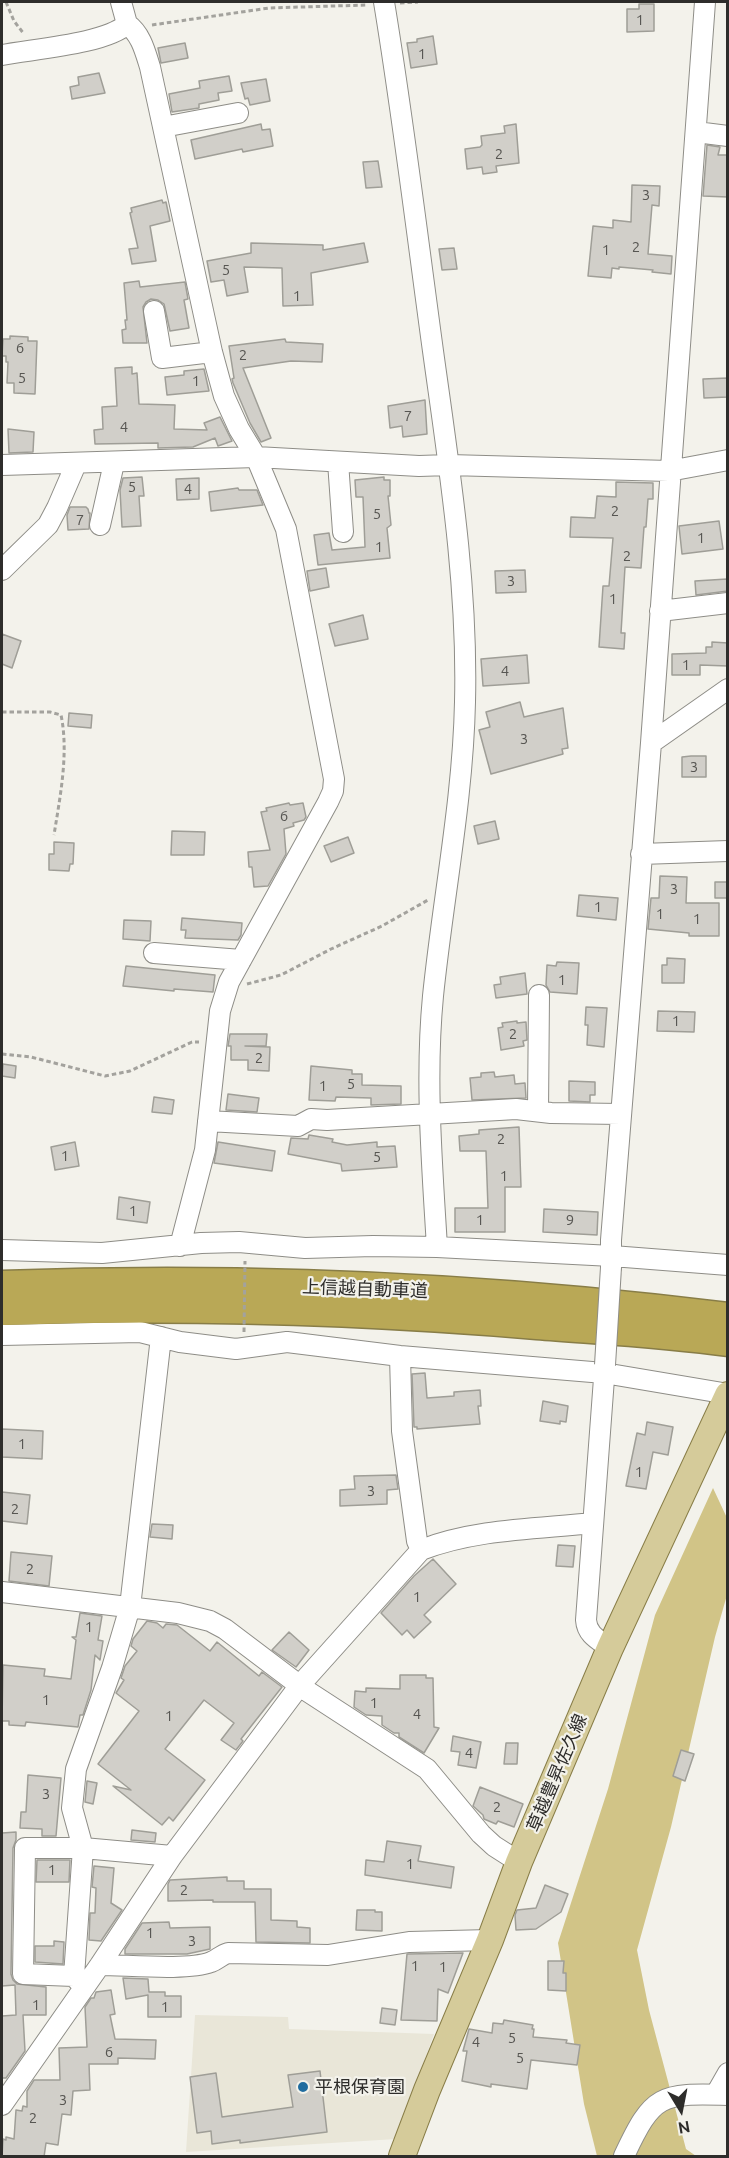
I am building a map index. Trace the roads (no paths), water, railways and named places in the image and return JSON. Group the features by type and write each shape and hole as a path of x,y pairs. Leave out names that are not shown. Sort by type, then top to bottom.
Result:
{"highway":[{"name":"上信越自動車道","path":"2,1286 187,1282 365,1288 454,1293 728,1318"},
{"name":"上信越自動車道","path":"2,1310 185,1307 319,1310 454,1317 728,1341"}],"main road":[{"name":"草越豊昇佐久線","path":"402,2157 519,1862 610,1648 728,1395"}],"street":[{"path":"121,2 130,26 140,39 150,67 212,352 224,396 239,429 256,457 290,542 334,779 333,792 328,802 229,982 220,1011 205,1150 180,1246"},
{"path":"610,1648 591,1635 586,1627 586,1605 612,1262 611,1240 651,743 669,471 705,2"},
{"path":"384,3 449,465 461,587 465,702 461,771 431,1028 430,1115 437,1247"},
{"path":"2,56 100,39 130,26"},
{"path":"162,127 238,113"},
{"path":"696,132 728,136"},
{"path":"154,311 162,358 212,352"},
{"path":"2,465 256,457 419,466 669,471 728,460"},
{"path":"338,462 343,532"},
{"path":"100,525 114,463"},
{"path":"2,570 48,525 76,464"},
{"path":"660,611 728,603"},
{"path":"651,743 728,689"},
{"path":"641,854 728,851"},
{"path":"154,953 241,960"},
{"path":"538,995 538,1111"},
{"path":"208,1122 298,1126 311,1119 430,1115 516,1109 621,1114"},
{"path":"2,1250 102,1253 201,1243 239,1242 305,1248 437,1247 612,1262 728,1265"},
{"path":"2,1335 140,1332 180,1342 236,1349 287,1342 400,1356 604,1369 728,1395"},
{"path":"79,1982 83,1848 72,1808 74,1783 76,1769 112,1668 130,1607 161,1337"},
{"path":"400,1356 402,1431 417,1541 421,1550"},
{"path":"2,2105 79,1982 100,1965 172,1856 300,1685 421,1550 466,1536 593,1523"},
{"path":"2,1592 178,1612 210,1621 225,1629 300,1685 427,1769 481,1834 494,1846 519,1862"},
{"path":"79,1982 23,1974 25,1848 83,1848 172,1856"},
{"path":"100,1965 185,1966 212,1962 228,1953 328,1954 409,1942 490,1940"},
{"path":"624,2157 639,2124 659,2102 680,2095 722,2094 728,2073"}],"place":[{"name":"平根保育園","path":"303,2087"}]}
